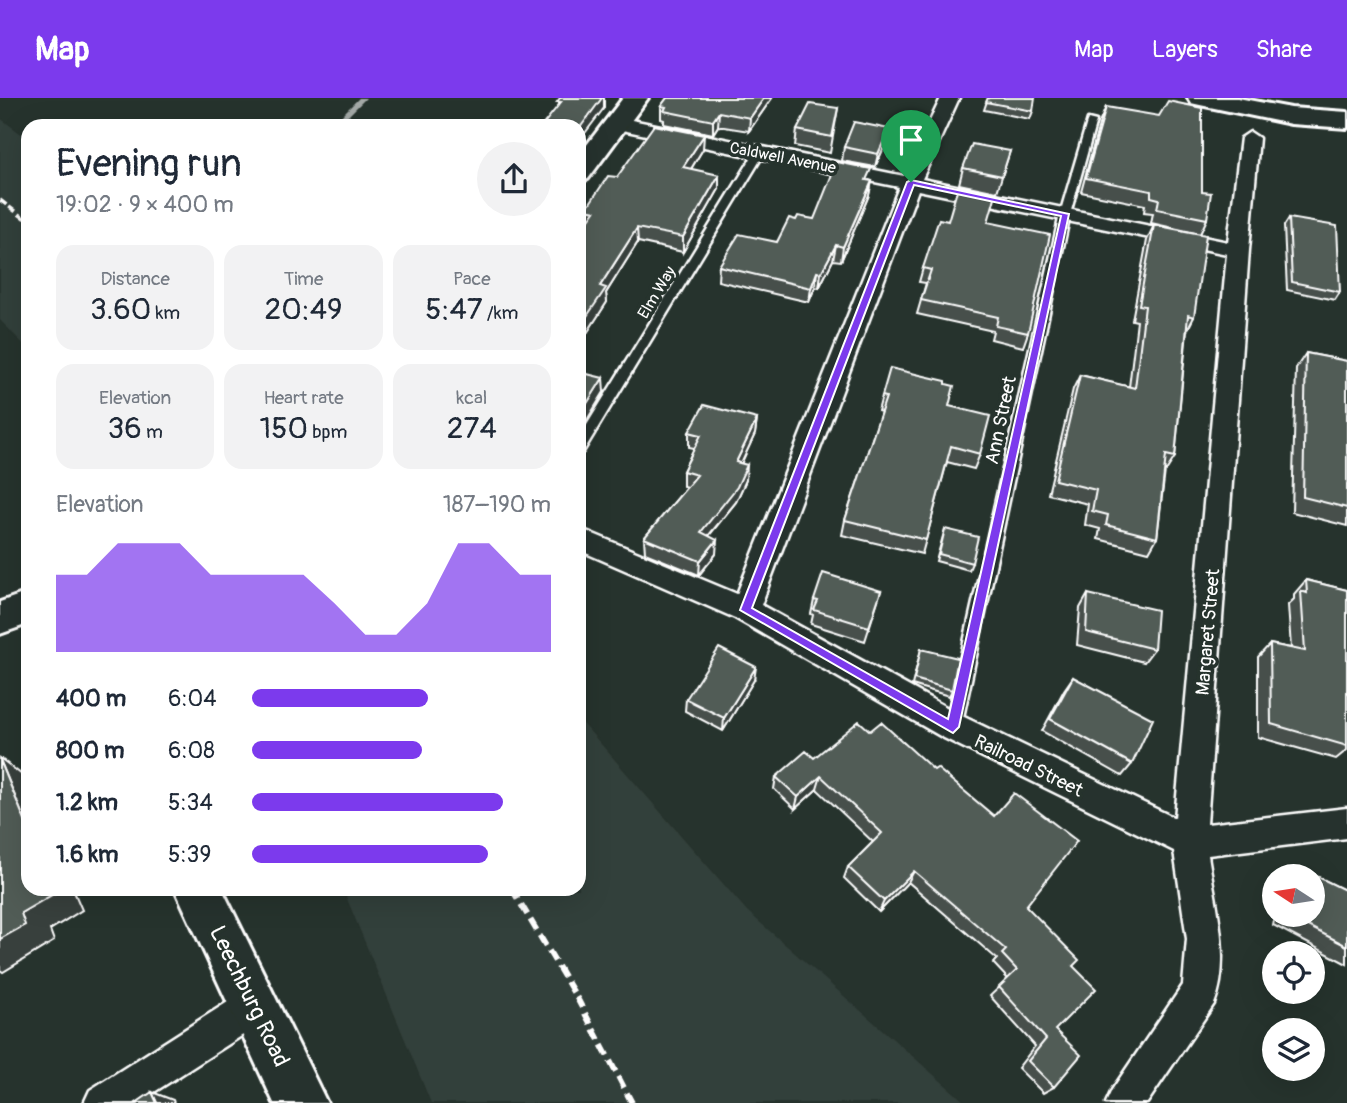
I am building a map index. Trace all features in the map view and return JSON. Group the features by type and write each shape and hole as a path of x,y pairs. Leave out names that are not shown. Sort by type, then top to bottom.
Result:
{"street":[{"path":"586,164 636,98"},
{"path":"745,610 911,182 950,98"},
{"path":"1200,98 1292,117 1347,120"},
{"name":"Caldwell Avenue","path":"617,123 1238,250"},
{"name":"Margaret Street","path":"1125,1103 1201,991 1204,939 1189,842 1238,250 1250,138"},
{"name":"Railroad Street","path":"586,541 745,610 953,727 1189,842"},
{"path":"0,618 21,610"},
{"path":"1189,842 1347,823"},
{"name":"Leechburg Road","path":"201,896 302,1103"},
{"path":"103,1103 256,1006"}],"lane":[{"name":"Ann Street","path":"953,727 1065,214 1091,121"},
{"name":"Elm Way","path":"586,438 760,152"}],"shaded area":[{"path":"0,118 21,134 21,342 0,320"},
{"path":"586,727 747,911 966,1103 431,1103 346,896 586,896"}],"building":[{"path":"560,98 602,98 586,120 548,119 561,102 557,102"},
{"path":"667,98 764,98 750,118 719,112 713,121 664,111 666,107 661,106"},
{"path":"988,98 1035,98 1033,111 986,102"},
{"path":"1168,101 1202,108 1202,192 1211,193 1207,219 1157,209 1159,199 1151,197 1151,191 1086,178 1106,107 1159,116"},
{"path":"810,104 838,108 832,137 797,130"},
{"path":"854,122 889,129 878,154 844,147"},
{"path":"654,125 704,135 683,167 719,175 683,237 637,228 600,286 606,288 586,318 586,223 595,211 586,209 608,176 617,177"},
{"path":"972,144 1010,151 1002,176 963,168"},
{"path":"837,162 871,169 866,180 872,181 843,247 836,245 821,273 817,272 811,288 719,266 739,234 777,242 789,218 796,220 798,216 814,219"},
{"path":"958,187 996,194 988,222 1050,235 1028,333 996,326 998,317 921,300 931,270 923,268 939,219 948,221"},
{"path":"1289,218 1337,226 1340,292 1292,282"},
{"path":"1154,225 1206,235 1194,317 1188,315 1175,457 1166,455 1157,538 1106,525 1108,515 1092,511 1096,490 1055,480 1080,375 1135,388 1145,306 1139,305"},
{"path":"1306,353 1347,361 1347,508 1303,497"},
{"path":"890,368 946,381 946,384 954,386 949,406 990,416 980,454 951,446 926,540 845,520 886,397 882,396"},
{"path":"586,374 603,378 586,405"},
{"path":"704,405 757,419 736,462 747,465 737,487 701,532 717,540 700,561 644,538 697,475 683,471 701,435 689,432"},
{"path":"945,529 978,537 972,563 939,554"},
{"path":"823,573 881,591 869,627 814,610 818,601 814,600"},
{"path":"1306,580 1347,590 1347,746 1271,724 1270,644 1305,651 1301,591 1307,593"},
{"path":"1088,594 1157,610 1154,649 1086,632"},
{"path":"719,648 756,667 724,718 686,699"},
{"path":"921,649 958,658 952,690 914,679"},
{"path":"1073,677 1153,719 1132,764 1050,719"},
{"path":"859,721 870,731 881,722 934,770 937,768 994,816 1014,793 1077,841 1026,906 1079,960 1073,966 1096,989 1055,1030 1081,1055 1054,1087 1028,1061 1046,1039 999,987 1017,970 1002,954 1006,950 914,871 884,901 848,867 882,833 821,776 798,797 776,777 806,751 814,758"},
{"path":"0,760 21,811 21,896 50,896 21,913 25,925 0,939"},
{"path":"1325,880 1347,891 1347,946 1312,928 1325,928"},
{"path":"152,1092 157,1103 136,1103"}],"waterway":[{"path":"341,119 363,98"}],"railway":[{"path":"0,200 21,216"},
{"path":"516,896 578,1000 632,1103"}],"route":[{"path":"911,182 1065,214 953,727 745,610 911,182"}]}
